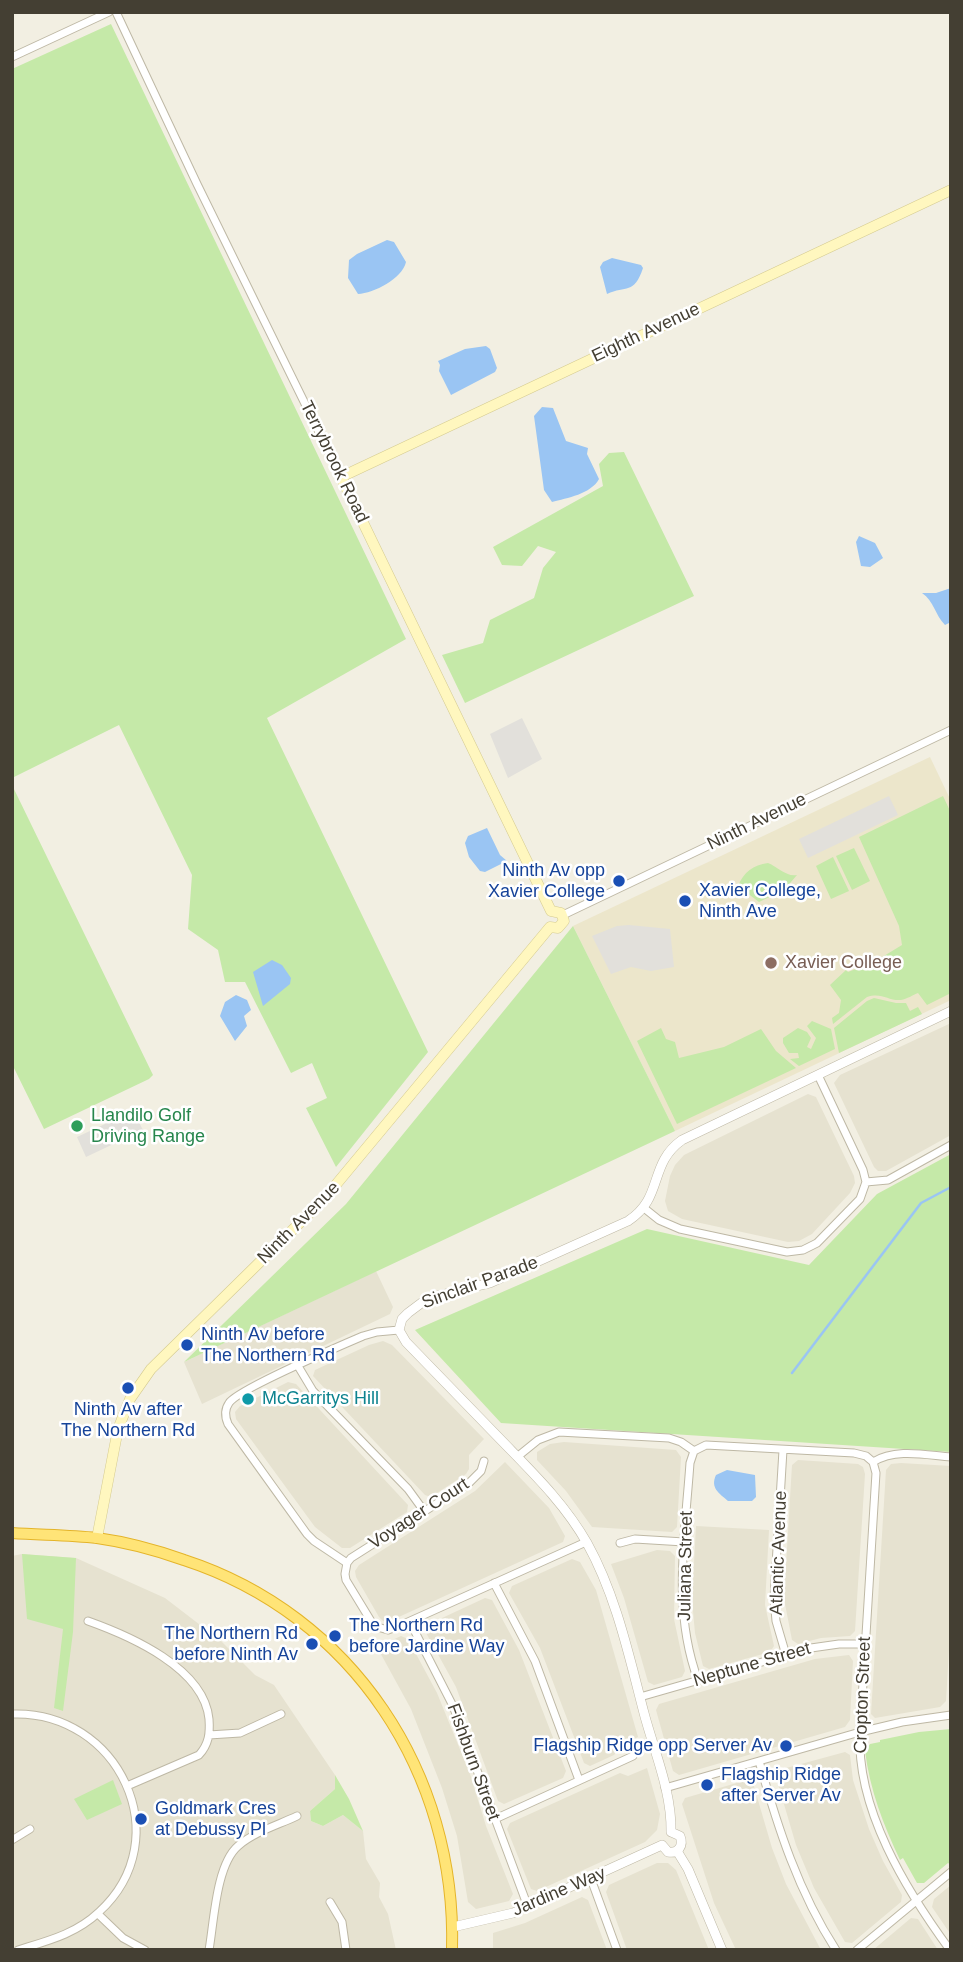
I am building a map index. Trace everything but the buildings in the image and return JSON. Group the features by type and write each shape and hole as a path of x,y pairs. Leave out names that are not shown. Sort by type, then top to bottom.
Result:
{"highway":[{"path":"12,1533 97,1538 187,1560 242,1584 293,1615 347,1663 372,1691 394,1725 424,1788 443,1849 453,1927 452,1950"}],"main road":[{"name":"Eighth Avenue","path":"341,477 951,190"},
{"name":"Terrybrook Road","path":"341,477 551,911"},
{"path":"551,911 559,911 563,915 561,926 550,927 546,919 551,911"},
{"name":"Ninth Avenue","path":"97,1538 118,1429 130,1399 151,1369 324,1199 550,927"}],"street":[{"path":"12,57 109,12"},
{"name":"Terrybrook Road","path":"116,12 341,477"},
{"name":"Ninth Avenue","path":"563,915 951,730"},
{"path":"818,1075 863,1170 866,1182 860,1199 810,1247 787,1252 680,1229 659,1220 645,1208 663,1160 674,1146 693,1134 951,1011"},
{"path":"866,1182 888,1180 951,1145"},
{"name":"Sinclair Parade","path":"399,1330 408,1313 428,1298 490,1283 628,1221 645,1208"},
{"path":"586,1542 410,1622 388,1630 374,1626 346,1580 347,1563 307,1534 225,1417 227,1406 235,1397 363,1336 399,1330 406,1342 561,1504 586,1542 609,1593 640,1697 665,1788 671,1832"},
{"path":"298,1366 313,1391 408,1489 424,1511"},
{"path":"517,1457 538,1440 559,1432 668,1438 681,1442 694,1451 706,1445 860,1454 873,1462 899,1453 951,1457"},
{"name":"Atlantic Avenue","path":"783,1450 774,1598 776,1621 786,1655"},
{"name":"Juliana Street","path":"694,1451 690,1463 682,1606 687,1643 698,1680"},
{"name":"Voyager Court","path":"347,1563 469,1483 481,1471 484,1461"},
{"name":"Cropton Street","path":"873,1462 876,1473 860,1732 862,1773 875,1817 892,1857 950,1950"},
{"path":"620,1543 635,1539 684,1542"},
{"path":"494,1583 535,1661 579,1780"},
{"path":"88,1621 136,1641 179,1671 198,1690 205,1702 209,1735 205,1747 196,1757 127,1786"},
{"name":"Fishburn Street","path":"410,1622 453,1706 528,1907"},
{"name":"Neptune Street","path":"640,1697 826,1645 865,1644"},
{"path":"12,1714 48,1717 80,1730 107,1753 127,1786 135,1821 132,1855 118,1889 98,1914 68,1933 18,1950"},
{"path":"209,1735 229,1736 240,1733 281,1714"},
{"path":"665,1788 860,1732 902,1722 951,1715"},
{"path":"495,1819 633,1756"},
{"path":"759,1761 787,1855 807,1899 836,1950"},
{"path":"209,1950 223,1874 229,1856 244,1841 297,1816"},
{"path":"12,1840 30,1829"},
{"path":"671,1832 677,1833 681,1839 681,1846 677,1851 668,1852 662,1845 663,1836 671,1832"},
{"name":"Jardine Way","path":"453,1927 500,1917 528,1907 662,1845"},
{"path":"677,1851 688,1869 722,1950"},
{"path":"857,1950 951,1872"},
{"path":"591,1879 617,1950"},
{"path":"330,1902 342,1922 346,1950"},
{"path":"98,1914 123,1938 145,1950"}],"shaded area":[{"path":"522,718 542,759 508,778 490,734"},
{"name":"Xavier College","path":"930,757 951,801 951,1000 675,1131 573,926"},
{"path":"889,796 898,815 808,858 799,839"},
{"path":"617,926 670,929 674,967 651,971 631,967 611,974 592,936"},
{"path":"951,1023 951,1135 886,1171 878,1171 834,1083 840,1075"},
{"path":"808,1094 816,1097 855,1183 850,1193 812,1234 799,1241 788,1242 682,1219 668,1211 665,1201 670,1176 684,1155"},
{"path":"133,1111 143,1130 86,1157 77,1137"},
{"path":"376,1271 393,1307 390,1314 202,1404 184,1362"},
{"path":"383,1341 392,1345 484,1439 469,1455 469,1469 466,1474 431,1497 425,1495 313,1376 315,1370"},
{"path":"288,1382 296,1384 408,1505 407,1512 350,1548 342,1548 315,1527 236,1419 235,1412 240,1406"},
{"path":"564,1442 676,1450 681,1457 677,1527 672,1532 592,1527 566,1491 537,1460 537,1452 550,1444"},
{"path":"798,1460 858,1464 863,1467 865,1474 855,1631 850,1636 821,1638 798,1644 792,1640 784,1599 792,1465"},
{"path":"505,1462 549,1508 565,1536 563,1542 390,1621 383,1621 356,1577 355,1571 359,1565 475,1491"},
{"path":"891,1464 951,1466 951,1616 946,1701 940,1707 875,1718 871,1714 886,1470"},
{"path":"696,1526 769,1530 765,1605 774,1646 770,1652 709,1669 703,1666 695,1633 692,1600"},
{"path":"657,1550 670,1551 675,1556 674,1619 685,1671 682,1677 654,1685 648,1682 624,1598 611,1564"},
{"path":"22,1554 76,1558 165,1598 221,1641 255,1675 274,1685 335,1775 335,1789 310,1811 311,1821 323,1826 343,1815 363,1831 366,1859 380,1883 379,1897 388,1914 396,1950 12,1950 12,1556"},
{"path":"572,1559 580,1562 596,1590 638,1737 623,1744 614,1755 590,1766 584,1763 540,1648 509,1593 512,1586"},
{"path":"485,1598 492,1600 519,1650 566,1771 563,1778 504,1804 498,1801 456,1687 425,1631 427,1625"},
{"path":"401,1636 408,1639 437,1693 470,1774 486,1826 513,1894 509,1901 476,1909 468,1902 457,1836 442,1788 411,1709 377,1647"},
{"path":"849,1655 853,1661 850,1720 845,1727 679,1775 673,1771 656,1710 659,1704 815,1659"},
{"path":"845,1752 850,1755 853,1780 869,1829 902,1895 901,1902 852,1943 845,1942 814,1888 796,1845 776,1777 779,1770"},
{"path":"647,1768 660,1814 657,1830 645,1842 537,1891 531,1889 507,1829 510,1823 620,1773 628,1776"},
{"path":"747,1780 753,1783 772,1848 786,1884 821,1950 736,1950 714,1903 682,1804 685,1798"},
{"path":"657,1863 668,1863 676,1870 709,1950 627,1950 606,1892 609,1885"},
{"path":"951,1885 951,1935 932,1907 934,1899"},
{"path":"582,1897 588,1900 607,1950 493,1950 493,1933 525,1923"},
{"path":"911,1918 918,1919 938,1950 873,1950"}],"green space":[{"path":"111,24 406,639 267,718 428,1052 336,1167 306,1108 327,1098 312,1063 291,1073 245,982 225,982 218,950 188,929 192,875 119,725 12,778 12,69"},
{"path":"624,452 694,596 465,703 442,655 483,643 490,620 534,598 543,568 556,552 538,546 522,566 502,565 493,547 603,486 599,464 609,453"},
{"path":"12,785 153,1075 44,1129 12,1064"},
{"path":"943,796 951,813 951,993 927,1005 918,993 901,1000 867,997 833,1024 832,1018 839,1013 841,1000 830,985 846,970 848,972 874,962 902,945 899,926 859,837"},
{"path":"854,848 870,881 852,890 836,856"},
{"path":"833,857 849,891 831,899 816,866"},
{"path":"768,863 786,873 797,875 784,890 759,902 738,886 750,870"},
{"path":"573,926 675,1131 184,1362 346,1204"},
{"path":"874,998 906,1003 910,1011 918,1007 922,1014 839,1053 834,1028"},
{"path":"812,1021 831,1029 835,1049 799,1066 790,1059 799,1058 798,1053 789,1053 783,1038 798,1028 807,1032 811,1038 807,1047 811,1049 816,1038 807,1026"},
{"path":"661,1028 666,1039 675,1042 679,1058 724,1047 761,1029 776,1051 796,1068 677,1124 637,1041"},
{"path":"951,1154 951,1452 501,1423 415,1330 647,1229 809,1265 877,1194"},
{"path":"22,1554 76,1558 73,1632 63,1711 54,1708 63,1629 27,1619"},
{"path":"951,1729 951,1865 948,1863 924,1883 917,1883 903,1858 900,1860 883,1820 870,1779 865,1751 870,1744 880,1740"},
{"path":"335,1775 363,1831 343,1815 323,1826 311,1821 310,1811 335,1789"},
{"path":"113,1780 122,1804 87,1820 74,1799"}],"water":[{"path":"387,240 394,242 406,262 403,268 386,284 358,294 348,278 349,260"},
{"path":"612,258 641,265 643,268 633,286 607,294 600,267 603,262"},
{"path":"486,346 490,349 497,368 495,372 451,395 439,371 438,361 465,349"},
{"path":"542,407 553,408 566,441 588,448 587,454 599,479 585,492 552,502 544,490 534,416"},
{"path":"859,536 875,543 883,558 870,567 861,566 856,542"},
{"path":"951,588 951,622 945,625 922,593 936,593"},
{"path":"487,828 500,855 507,861 485,872 480,871 469,857 465,843 468,836"},
{"path":"272,960 282,965 291,978 290,984 263,1006 253,972"},
{"path":"236,995 247,1000 251,1010 244,1016 247,1026 235,1041 220,1016 225,1002"},
{"path":"727,1470 755,1475 756,1497 752,1501 728,1501 716,1490 716,1475"}],"waterway":[{"path":"792,1373 921,1203 951,1187"}],"place":[{"name":"Ninth Av opp Xavier College","path":"619,881"},
{"name":"Xavier College, Ninth Ave","path":"685,901"},
{"name":"Xavier College","path":"771,963"},
{"name":"Llandilo Golf Driving Range","path":"77,1126"},
{"name":"Ninth Av before The Northern Rd","path":"187,1345"},
{"name":"Ninth Av after The Northern Rd","path":"128,1388"},
{"name":"McGarritys Hill","path":"248,1399"},
{"name":"The Northern Rd before Jardine Way","path":"335,1636"},
{"name":"The Northern Rd before Ninth Av","path":"312,1644"},
{"name":"Flagship Ridge opp Server Av","path":"786,1746"},
{"name":"Flagship Ridge after Server Av","path":"707,1785"},
{"name":"Goldmark Cres at Debussy Pl","path":"141,1819"}]}
